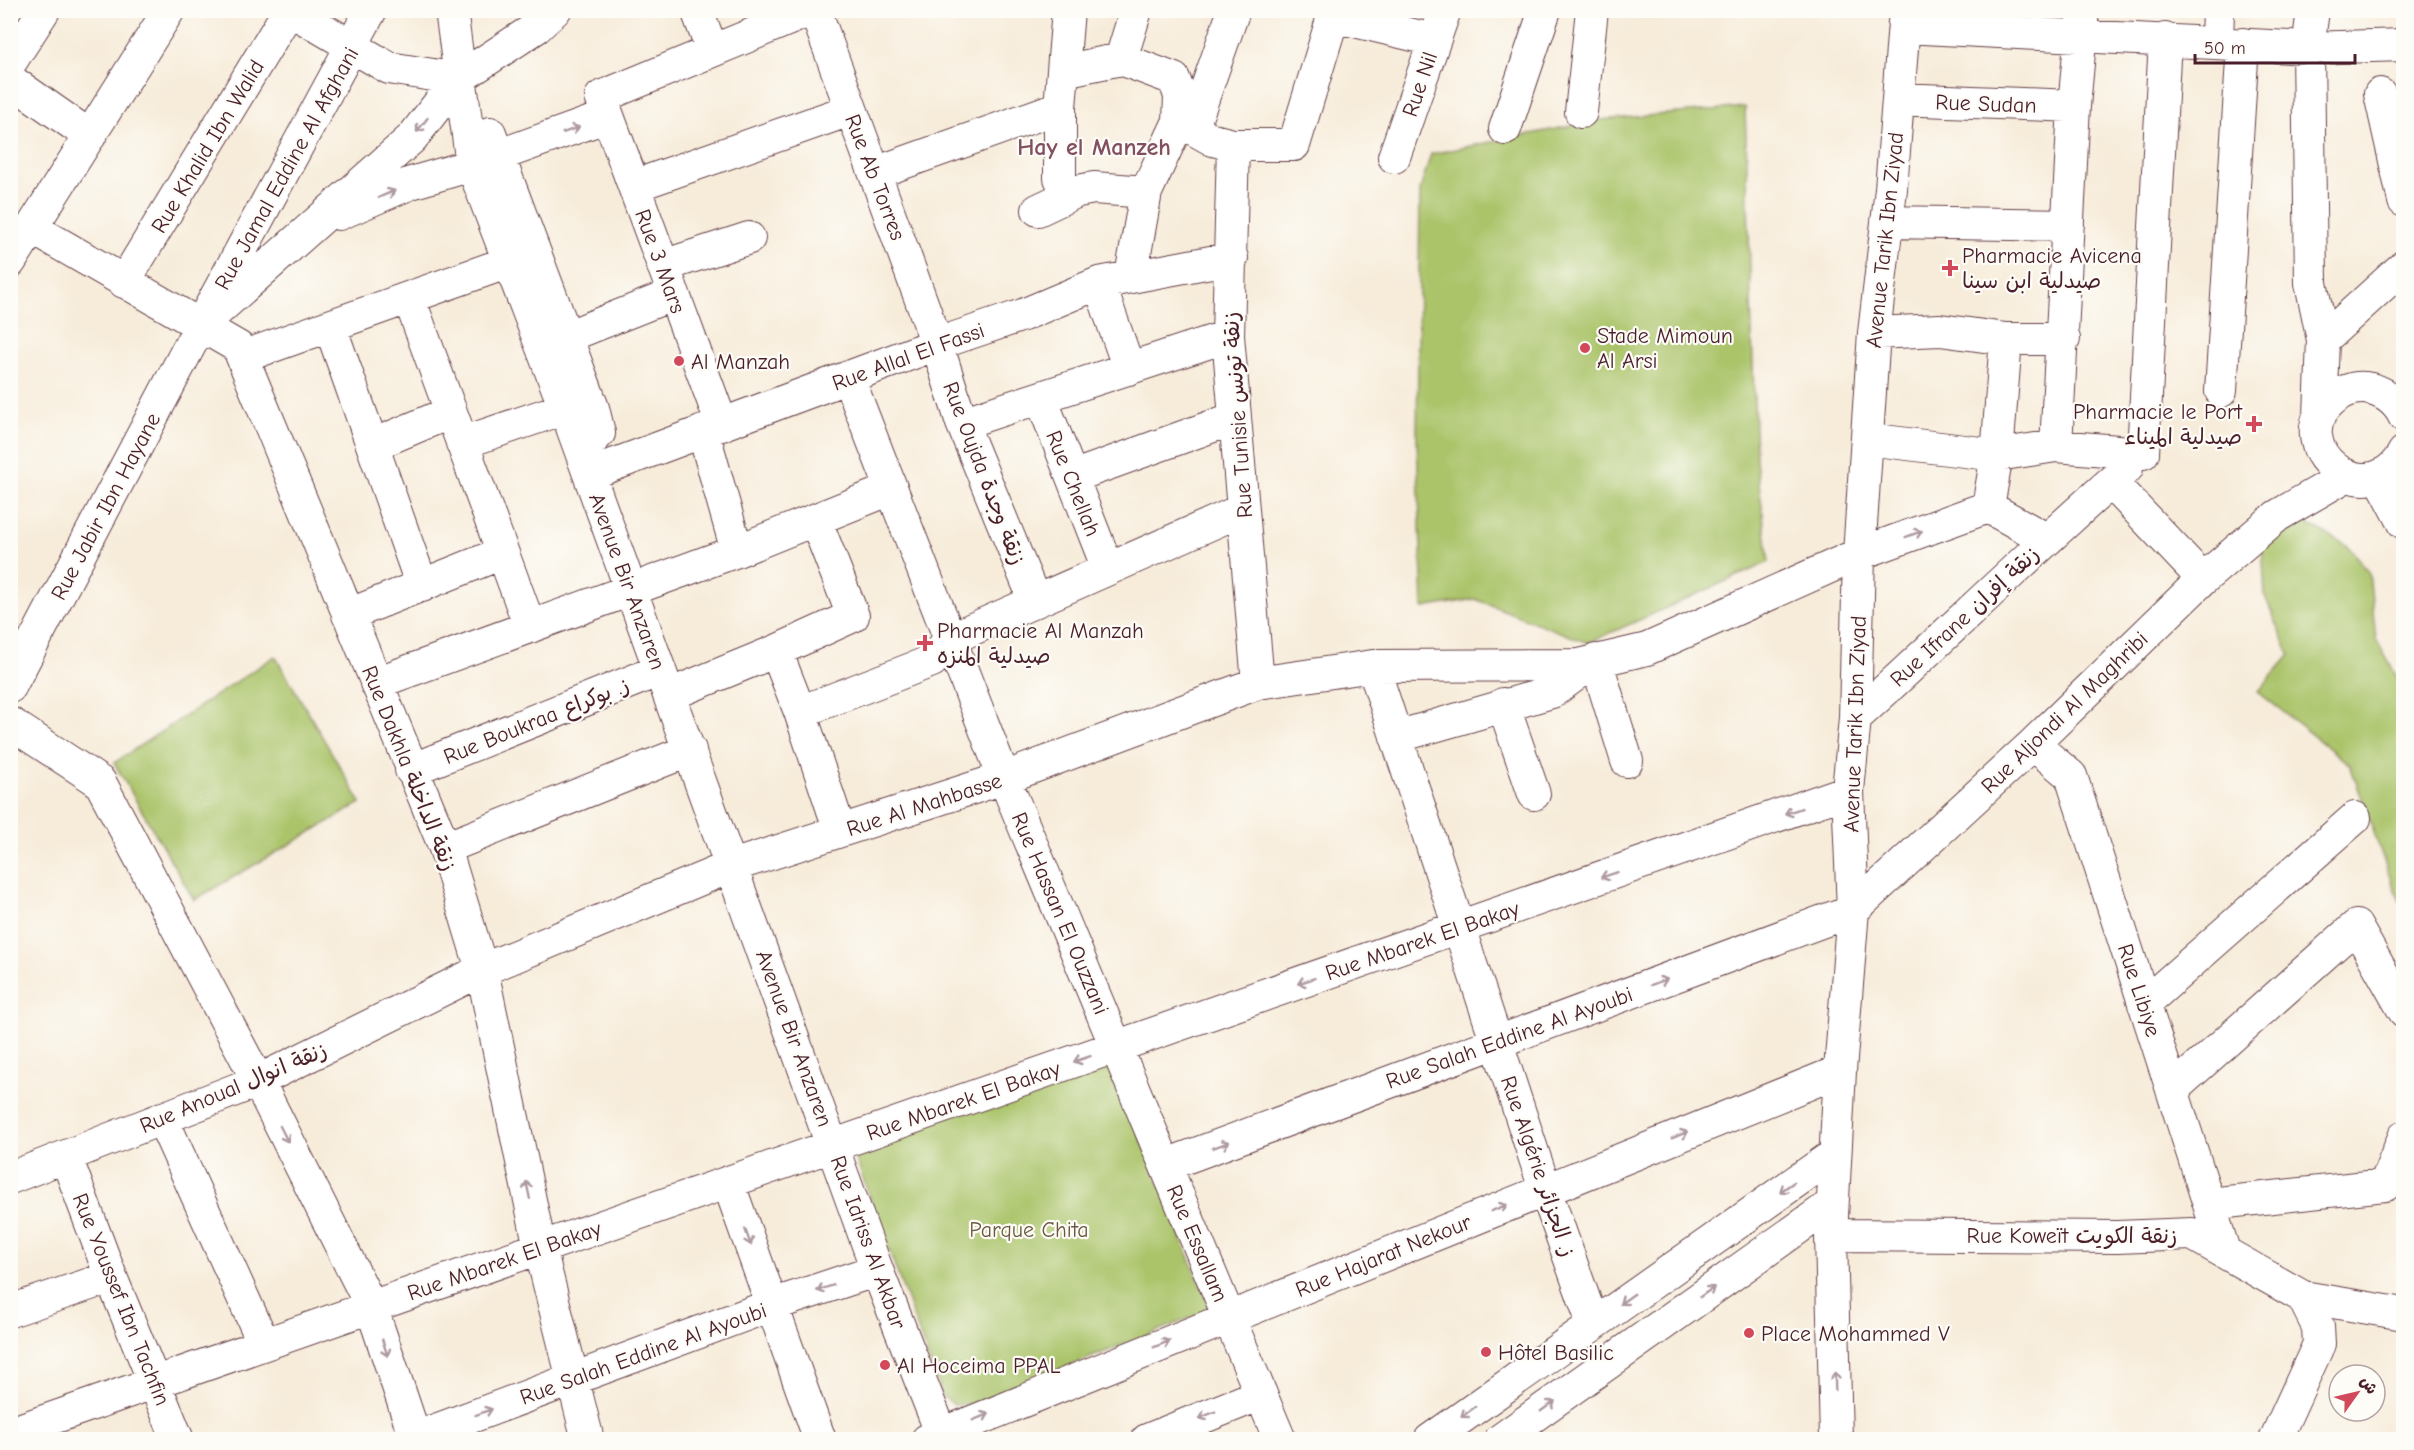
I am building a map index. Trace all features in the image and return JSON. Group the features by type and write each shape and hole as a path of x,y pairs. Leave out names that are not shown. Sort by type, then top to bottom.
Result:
{"street":[{"path":"10,63 44,10"},
{"path":"10,262 169,10"},
{"path":"289,10 389,69 458,79"},
{"name":"Rue Khalid Ibn Walid","path":"124,282 289,10"},
{"name":"Rue Jamal Eddine Al Afghani","path":"200,326 371,10"},
{"name":"Avenue Bir Anzaren","path":"451,10 458,79 487,151 509,262 579,445 834,1145"},
{"path":"200,326 412,138 458,79 537,27 555,10"},
{"path":"697,10 712,50"},
{"path":"314,226 487,151 604,107 712,50 813,10"},
{"name":"Rue Ab Torres","path":"813,10 937,344"},
{"path":"1068,10 1060,107 1060,178 1068,195"},
{"path":"1121,59 1136,10"},
{"path":"1131,276 1146,192 1186,124 1234,10"},
{"name":"Rue Nil","path":"1394,157 1445,10"},
{"path":"1506,129 1545,10"},
{"path":"1581,112 1592,10"},
{"path":"2218,10 2230,43 2221,391"},
{"path":"2313,10 2308,48 2311,283 2323,340 2317,438 2319,449 2325,460 2346,476 2357,478 2379,476 2391,468 2403,452"},
{"path":"1063,71 1121,59 1174,79 1186,124 1206,136 1233,145 1294,145 1334,13 1434,40"},
{"path":"1904,19 2083,24 2165,39 2308,48 2403,45"},
{"name":"Avenue Tarik Ibn Ziyad","path":"1836,1440 1831,1234 1840,1071 1853,910 1848,791 1855,718 1859,554 1874,333 1887,222 1904,19"},
{"path":"2056,446 2064,339 2074,106 2083,24"},
{"path":"1867,439 1997,455 2056,446 2144,453 2165,39"},
{"path":"10,80 90,136"},
{"path":"2380,94 2403,201"},
{"name":"Rue Sudan","path":"1898,99 2074,106"},
{"name":"Rue 3 Mars","path":"604,107 669,280 713,428 737,551"},
{"path":"875,173 1060,107"},
{"path":"634,186 850,110"},
{"name":"Rue Tunisie زنقة تونس","path":"1233,145 1232,258 1228,336 1258,683"},
{"path":"487,151 566,337 593,408 599,433 593,439 579,445"},
{"path":"1038,210 1068,195 1094,188 1146,192"},
{"path":"1887,222 2068,225"},
{"name":"Rue Dakhla زنقة الداخلة","path":"32,228 238,347 445,848 483,970 540,1248 588,1440"},
{"path":"566,337 749,238"},
{"name":"Rue Allal El Fassi","path":"589,474 937,344 1023,315 1099,283 1232,258"},
{"path":"242,357 509,262"},
{"path":"2323,340 2403,266"},
{"path":"1099,283 1129,369"},
{"path":"409,298 530,627"},
{"name":"Rue Jabir Ibn Hayane","path":"10,687 200,326"},
{"path":"330,326 422,585"},
{"path":"1874,333 1941,330 2007,339 2064,339"},
{"path":"962,423 1228,336"},
{"path":"2007,339 1997,455 1989,507 2046,539"},
{"path":"2323,340 2351,389"},
{"name":"Rue Oujda زنقة وجدة","path":"937,344 962,423 1035,601"},
{"name":"Rue Hassan El Ouzzani","path":"848,377 1004,778 1116,1046"},
{"path":"2320,416 2338,395 2351,389 2378,391 2390,398 2403,416"},
{"name":"Rue Chellah","path":"1041,398 1108,569"},
{"path":"462,443 565,408"},
{"path":"373,445 451,412"},
{"path":"1072,477 1235,418"},
{"name":"Rue Aljondi Al Maghribi","path":"2277,516 2319,449"},
{"name":"Rue Ifrane زنقة إفران","path":"1855,718 1932,649 2046,539 2144,453"},
{"name":"Rue Aljondi Al Maghribi","path":"1853,910 2033,744 2203,579 2277,516 2346,476"},
{"path":"2379,476 2403,523"},
{"path":"2111,482 2203,579"},
{"path":"376,683 737,551 891,489"},
{"name":"Rue Al Mahbasse","path":"483,970 732,866 1004,778 1258,683 1373,666 1579,664 1647,649 1859,554 1989,507"},
{"path":"800,712 932,662 950,639 1242,510"},
{"name":"Rue Boukraa ز. بوكراع","path":"411,770 665,682 776,651 853,616 816,521"},
{"path":"348,615 502,553"},
{"path":"776,651 800,712 840,831"},
{"path":"1396,737 1503,704 1552,692 1596,660 1627,761"},
{"name":"Rue Algérie ز. الجزائر","path":"1373,666 1545,1189 1593,1324"},
{"path":"1503,704 1534,794"},
{"path":"10,723 100,782 258,1082 371,1306 412,1438"},
{"name":"Rue Libiye","path":"2033,744 2071,776 2224,1251"},
{"path":"445,848 690,750"},
{"name":"Rue Mbarek El Bakay","path":"10,1433 1848,791"},
{"path":"2144,1004 2355,818"},
{"name":"Rue Salah Eddine Al Ayoubi","path":"1166,1165 1853,910"},
{"path":"2172,1090 2356,926 2403,1011"},
{"name":"Rue Anoual زنقة انوال","path":"10,1178 258,1082 483,970"},
{"name":"Rue Essallam","path":"1116,1046 1280,1440"},
{"name":"Rue Hajarat Nekour","path":"937,1438 1229,1317 1840,1071"},
{"path":"162,1118 264,1344"},
{"path":"2209,1204 2394,1185 2403,1137"},
{"name":"Rue Idriss Al Akbar","path":"834,1145 937,1438"},
{"path":"1430,1440 1835,1154"},
{"name":"Rue Youssef Ibn Tachfin","path":"66,1157 111,1277 178,1440"},
{"path":"728,1182 820,1440"},
{"path":"1500,1440 1832,1204"},
{"name":"Rue Koweït زنقة الكويت","path":"1831,1234 2116,1237 2192,1234 2303,1296 2403,1314"},
{"name":"Rue Salah Eddine Al Ayoubi","path":"412,1438 772,1305 878,1270"},
{"path":"10,1311 111,1277"},
{"path":"2275,1440 2319,1344 2318,1327 2303,1296"},
{"path":"1147,1440 1261,1394"}],"green space":[{"name":"Stade Mimoun Al Arsi","path":"1745,107 1756,460 1769,562 1588,643 1475,599 1423,608 1417,439 1420,190 1431,154 1600,120"},
{"path":"2294,517 2347,545 2369,572 2376,639 2403,688 2403,907 2393,886 2350,765 2258,692 2290,655 2265,596 2262,542"},
{"path":"275,656 361,803 194,900 114,763"},
{"name":"Parque Chita","path":"1104,1048 1211,1310 973,1404 955,1405 942,1396 853,1151"}],"place":[{"name":"Pharmacie Avicena صيدلية ابن سينا","path":"1950,268"},
{"name":"Stade Mimoun Al Arsi","path":"1585,348"},
{"name":"Al Manzah","path":"679,361"},
{"name":"Pharmacie le Port صيدلية الميناء","path":"2254,424"},
{"name":"Pharmacie Al Manzah صيدلية المنزه","path":"925,643"},
{"name":"Place Mohammed V","path":"1749,1333"},
{"name":"Hôtel Basilic","path":"1486,1352"},
{"name":"Al Hoceima PPAL","path":"885,1365"}],"district":[{"name":"Hay el Manzeh","path":"1094,147"}]}
